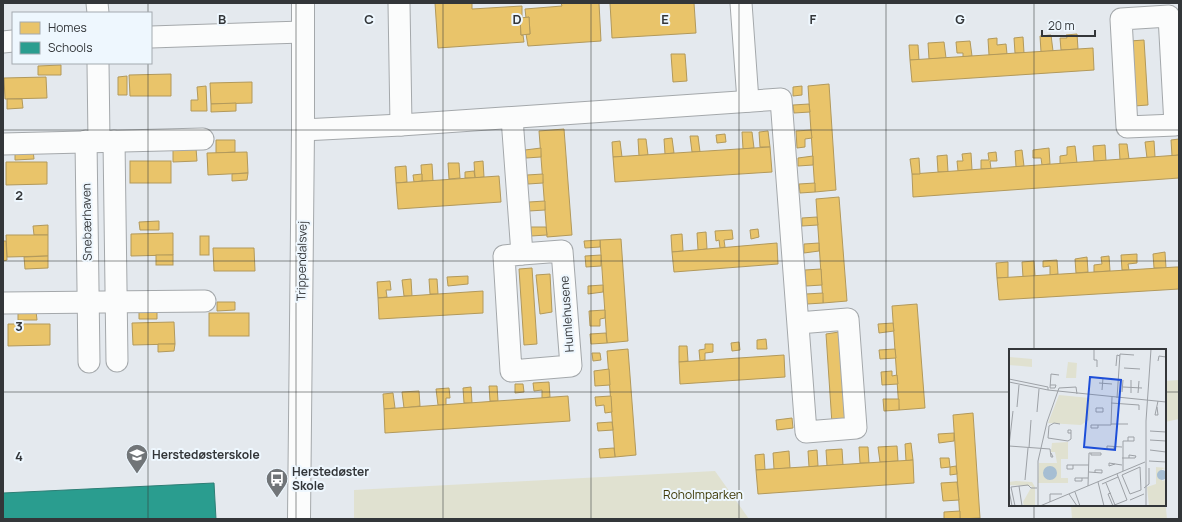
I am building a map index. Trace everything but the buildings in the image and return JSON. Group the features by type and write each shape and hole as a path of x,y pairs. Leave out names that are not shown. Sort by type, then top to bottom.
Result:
{"street":[{"name":"Trippendalsvej","path":"298,519 312,130 303,32 303,3"},
{"path":"399,3 401,125"},
{"path":"742,3 748,101"},
{"path":"1132,11 1169,16 1175,125 1127,127 1121,19 1132,11"},
{"path":"152,36 303,32"},
{"name":"Snebærhaven","path":"98,64 100,141 117,302 117,361"},
{"path":"312,130 781,100 806,432 856,428 848,319 798,323"},
{"path":"512,118 522,254"},
{"path":"3,144 204,139"},
{"name":"Snebærhaven","path":"89,362 88,302 100,141"},
{"name":"Humlehusene","path":"562,251 571,366 511,371 504,256 522,254 562,251"},
{"path":"3,303 205,301"}],"green space":[{"path":"1179,380 1179,419 1166,422 1166,381"},
{"name":"Roholmparken","path":"715,471 749,519 354,519 354,490"},
{"path":"1071,506 1166,506 1167,519 1072,519"}],"place":[{"name":"Herstedøsterskole","path":"137,474"},
{"name":"Herstedøster Skole","path":"277,498"}]}
